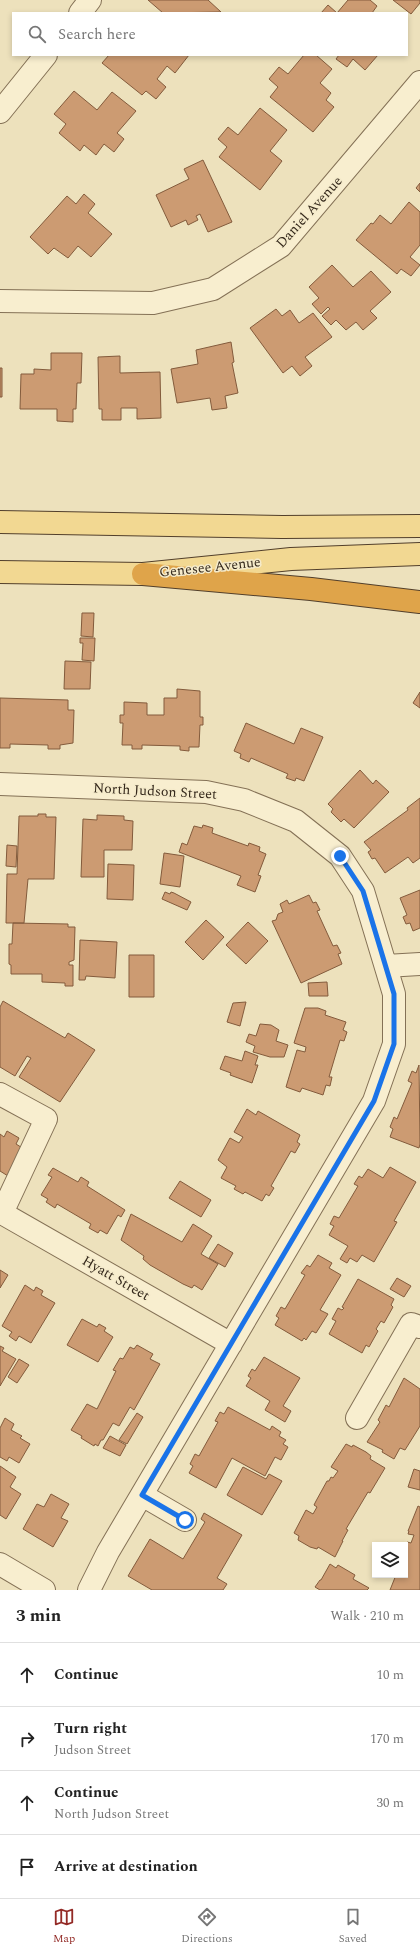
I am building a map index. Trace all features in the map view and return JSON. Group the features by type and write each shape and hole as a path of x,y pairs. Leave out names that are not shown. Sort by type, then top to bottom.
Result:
{"highway":[{"path":"143,574 311,589 420,602"}],"main road":[{"path":"0,522 282,527 420,526"},
{"name":"Genesee Avenue","path":"0,572 143,574 291,559 420,554"}],"street":[{"path":"81,12 90,0"},
{"path":"0,112 45,56"},
{"name":"Daniel Avenue","path":"0,301 153,303 213,289 281,246 420,82"},
{"name":"North Judson Street","path":"0,784 206,792 244,800 296,821 340,856 363,891 394,994 394,1044 374,1101 108,1552 89,1590"},
{"path":"386,966 420,964"},
{"path":"0,1094 46,1119 1,1212"},
{"name":"Hyatt Street","path":"1,1212 231,1344"},
{"path":"357,1418 417,1320"},
{"path":"142,1495 185,1520"},
{"path":"0,1564 44,1590"}],"building":[{"path":"148,0 208,0 221,12 162,12"},
{"path":"348,0 370,0 377,6 373,12 338,12"},
{"path":"393,0 420,0 420,3 411,14"},
{"path":"328,5 336,12 322,12"},
{"path":"108,56 188,56 175,73 167,66 157,79 166,87 156,99 146,91 142,95 102,63"},
{"path":"303,56 317,56 332,69 320,83 331,93 326,100 334,107 313,132 270,97 278,87 269,79 279,67 288,74"},
{"path":"338,56 377,56 365,70 353,59 347,67 336,59"},
{"path":"74,91 97,110 112,92 136,111 117,133 124,139 114,152 104,144 96,155 84,145 80,151 59,133 66,124 54,114"},
{"path":"260,108 287,130 270,151 282,161 260,190 219,157 227,147 218,139 228,127 238,135"},
{"path":"203,160 232,222 208,232 200,214 196,216 198,220 188,225 186,220 171,227 156,195 189,179 184,169"},
{"path":"420,183 420,192 416,188"},
{"path":"84,194 95,204 88,213 112,234 91,257 78,246 68,258 54,248 48,254 30,237 67,196 76,204"},
{"path":"409,202 420,212 420,245 410,257 420,265 411,276 401,269 397,274 356,240 380,215 391,224"},
{"path":"332,265 353,287 371,271 391,292 370,311 377,318 363,330 356,322 346,330 336,320 331,325 322,316 330,309 328,307 321,314 312,304 319,298 309,287"},
{"path":"276,309 282,316 290,310 299,323 313,313 332,337 305,357 312,366 300,376 292,366 283,373 250,328"},
{"path":"231,342 234,362 232,363 238,393 225,396 227,408 212,410 210,398 177,403 171,369 198,364 196,350"},
{"path":"51,353 82,353 81,383 77,383 76,409 73,409 73,422 57,421 57,409 20,409 21,374 34,374 34,369 51,370"},
{"path":"120,356 120,373 160,372 161,418 137,419 137,408 121,408 121,420 102,420 102,409 99,409 98,357"},
{"path":"0,368 2,368 2,397 0,397"},
{"path":"82,613 94,613 93,637 81,636"},
{"path":"80,638 95,638 94,661 82,660 83,643 80,643"},
{"path":"65,661 91,662 90,689 64,689"},
{"path":"177,689 200,691 200,717 203,717 203,725 200,725 199,747 189,747 189,751 180,750 180,746 142,745 142,749 132,749 132,745 122,745 123,723 120,723 120,715 124,715 124,702 147,703 147,715 164,715 164,698 177,698"},
{"path":"420,692 420,708 413,703"},
{"path":"0,698 68,700 68,710 74,710 73,743 60,745 60,749 48,749 48,745 10,744 10,748 0,748"},
{"path":"246,723 294,744 301,728 323,737 304,781 296,778 295,781 286,778 288,774 251,758 249,762 240,758 241,754 234,751"},
{"path":"360,770 373,784 376,780 389,792 354,828 344,819 341,822 331,812 333,809 328,804"},
{"path":"420,798 420,858 413,863 408,857 385,873 375,858 372,859 368,852 371,850 364,842 408,810 407,808"},
{"path":"38,814 46,814 46,817 56,817 54,879 28,879 24,923 6,923 7,874 17,874 19,816 38,816"},
{"path":"97,815 124,816 124,820 133,821 132,850 104,850 104,877 81,877 83,819 97,820"},
{"path":"203,825 213,828 212,833 248,846 249,843 260,847 259,851 266,854 258,875 261,876 255,892 237,885 241,876 179,852 182,843 187,845 194,826 202,828"},
{"path":"7,845 17,846 16,867 6,866"},
{"path":"164,853 184,856 180,887 160,884"},
{"path":"108,864 134,865 133,900 107,899"},
{"path":"420,890 420,928 413,931 410,923 406,924 403,917 407,915 400,898"},
{"path":"165,892 170,894 171,892 174,893 191,902 187,910 162,899"},
{"path":"309,895 313,903 316,902 320,910 317,911 333,946 337,945 341,953 338,954 342,964 301,983 272,921 276,920 278,914 283,912 280,904 287,900 289,904"},
{"path":"206,920 224,937 203,960 185,942"},
{"path":"248,922 268,941 246,964 226,945"},
{"path":"13,923 68,924 68,927 75,927 74,960 69,962 69,965 73,965 73,986 65,986 65,983 42,982 42,974 11,974 11,965 9,964 9,944 12,944"},
{"path":"80,940 117,942 115,978 86,976 85,980 79,980"},
{"path":"129,955 154,955 154,997 129,997"},
{"path":"327,982 328,996 309,996 308,983"},
{"path":"3,1001 65,1038 68,1033 95,1050 60,1102 19,1077 31,1058 27,1056 15,1076 0,1067 0,1007"},
{"path":"246,1002 240,1026 227,1022 233,1003"},
{"path":"305,1008 318,1008 326,1011 325,1015 346,1022 343,1030 347,1032 344,1041 340,1040 329,1077 332,1077 330,1086 326,1085 323,1095 302,1088 300,1092 286,1087 297,1050 305,1052 306,1047 294,1043"},
{"path":"260,1024 271,1025 279,1030 276,1041 288,1045 284,1057 270,1057 253,1052 255,1046 246,1042 249,1034 256,1036"},
{"path":"245,1051 258,1056 255,1065 258,1065 252,1083 230,1075 231,1073 220,1069 225,1056 242,1061"},
{"path":"419,1065 419,1148 390,1137 393,1129 390,1127 394,1117 397,1119 412,1083 408,1081 412,1071 416,1073"},
{"path":"247,1109 256,1115 258,1111 300,1135 297,1142 300,1144 295,1153 291,1151 271,1186 274,1188 269,1196 266,1194 262,1201 245,1192 243,1194 234,1189 236,1186 221,1178 227,1167 218,1160 230,1138 239,1143 243,1137 234,1132"},
{"path":"7,1131 19,1138 16,1144 24,1149 8,1176 0,1171 0,1134 4,1137"},
{"path":"390,1167 416,1182 394,1221 397,1222 374,1262 362,1255 357,1262 350,1258 347,1263 340,1259 348,1246 329,1235 334,1226 330,1224 334,1216 339,1218 358,1186 354,1184 359,1176 362,1178 368,1169 383,1178"},
{"path":"53,1168 78,1182 81,1177 89,1182 87,1186 125,1210 121,1217 118,1215 107,1234 100,1230 98,1233 89,1228 91,1224 57,1204 55,1208 46,1202 48,1199 41,1195 52,1177 48,1175"},
{"path":"180,1181 211,1200 201,1217 169,1198"},
{"path":"131,1214 182,1242 193,1224 212,1236 201,1254 218,1264 202,1290 194,1285 192,1288 183,1284 150,1265 143,1259 144,1256 121,1240"},
{"path":"218,1244 233,1253 225,1267 209,1258"},
{"path":"318,1255 332,1263 329,1268 341,1275 320,1310 328,1314 316,1333 312,1331 306,1340 304,1338 302,1341 275,1325 279,1318 276,1316 281,1307 285,1309 305,1275 301,1273 307,1265 310,1267"},
{"path":"0,1270 8,1275 0,1288"},
{"path":"397,1278 411,1286 404,1297 390,1289"},
{"path":"358,1279 394,1299 391,1305 393,1307 384,1323 381,1321 376,1329 378,1331 369,1347 366,1345 362,1353 329,1334 336,1321 332,1319 338,1308 342,1310 344,1308 342,1307"},
{"path":"25,1285 34,1291 36,1287 43,1291 41,1295 55,1303 31,1343 19,1336 16,1341 9,1336 12,1332 2,1326"},
{"path":"82,1319 97,1327 99,1324 106,1328 104,1331 113,1337 98,1362 67,1345"},
{"path":"137,1345 153,1354 150,1359 160,1364 134,1410 130,1407 119,1426 113,1423 103,1440 101,1440 98,1446 95,1444 94,1446 81,1438 82,1436 71,1430 87,1404 97,1409 116,1371 113,1370 120,1358 123,1359 130,1347 134,1349"},
{"path":"0,1346 4,1348 2,1351 16,1359 0,1386"},
{"path":"264,1357 300,1378 283,1406 291,1411 285,1422 265,1410 270,1401 246,1386 251,1378 248,1376 252,1369 255,1371"},
{"path":"19,1359 29,1365 17,1383 8,1377"},
{"path":"404,1378 420,1389 420,1426 405,1450 400,1448 394,1459 382,1452 383,1450 367,1442 380,1422 378,1420 386,1405 389,1407"},
{"path":"228,1407 270,1430 272,1426 281,1432 279,1436 286,1440 283,1444 288,1447 281,1460 275,1457 265,1476 232,1458 216,1488 189,1473 193,1466 190,1464 195,1454 199,1456 218,1422 215,1421 220,1412 224,1414"},
{"path":"137,1413 143,1417 127,1444 119,1440"},
{"path":"5,1418 14,1424 11,1430 22,1436 20,1438 30,1444 19,1463 9,1457 7,1461 0,1457 0,1428"},
{"path":"110,1436 126,1445 120,1456 103,1448"},
{"path":"346,1444 352,1447 353,1445 366,1452 371,1456 370,1459 385,1468 370,1493 368,1492 346,1529 348,1530 335,1557 318,1547 317,1549 310,1547 298,1540 299,1536 294,1533 306,1510 313,1514 317,1507 314,1505 327,1481 329,1481 331,1477 333,1478 338,1471 331,1467"},
{"path":"0,1466 16,1477 10,1487 21,1494 6,1519 0,1515"},
{"path":"243,1467 266,1479 269,1474 282,1481 262,1515 227,1495"},
{"path":"414,1469 420,1471 420,1490 408,1487"},
{"path":"51,1494 69,1504 61,1518 68,1521 53,1547 23,1529 37,1504 44,1507"},
{"path":"418,1506 420,1507 420,1590 390,1590 395,1578 408,1578 408,1542 411,1543 414,1535 408,1534"},
{"path":"204,1513 242,1535 217,1578 227,1584 223,1590 152,1590 128,1576 150,1539 183,1559 205,1522 201,1519"},
{"path":"330,1564 336,1568 338,1565 355,1575 353,1579 369,1588 367,1590 320,1590 315,1587 321,1580"}],"route":[{"path":"185,1520 142,1495 374,1101 394,1044 394,994 386,966 363,891 340,856"}]}
